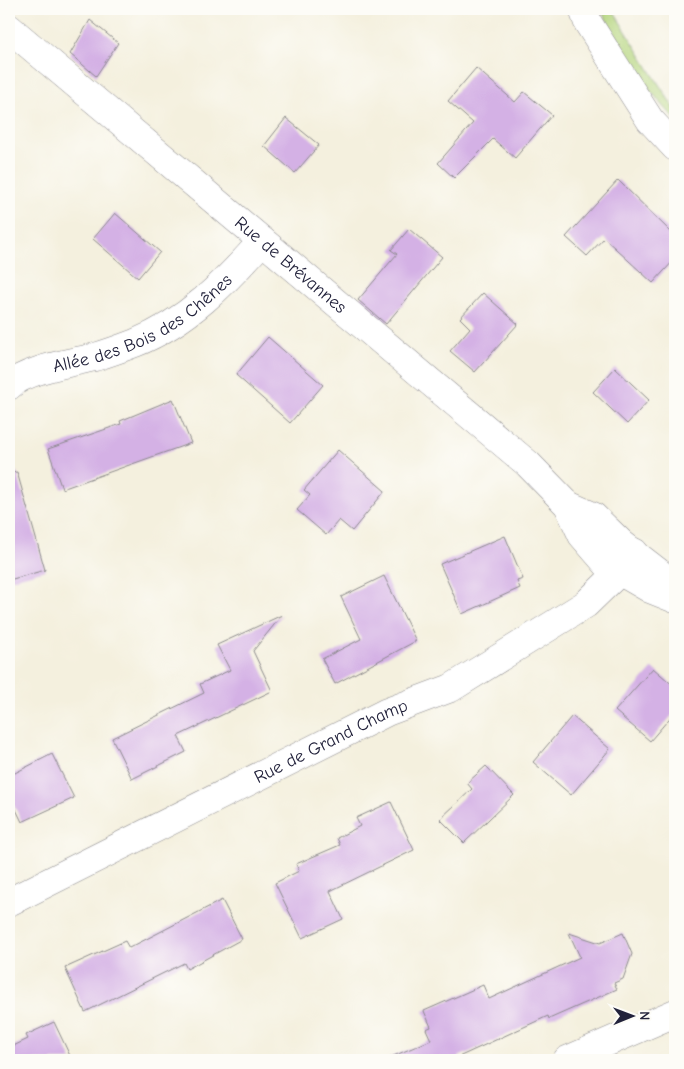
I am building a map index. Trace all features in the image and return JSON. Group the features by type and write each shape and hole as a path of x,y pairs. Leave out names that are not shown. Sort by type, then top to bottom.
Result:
{"street":[{"path":"583,9 588,23 650,120 675,147"},
{"name":"Rue de Brévannes","path":"9,28 528,464 568,505 582,535 607,564 627,562 675,585"},
{"name":"Allée des Bois des Chênes","path":"9,386 52,366 96,356 136,342 179,321 228,279 262,242"},
{"name":"Rue de Brévannes","path":"627,562 650,589 675,599"},
{"name":"Rue de Grand Champ","path":"9,902 387,712 452,688 586,604 627,562"},
{"path":"567,1060 675,1013"}],"green space":[{"path":"600,9 612,9 675,110 675,119 646,86"}],"building":[{"path":"90,20 118,43 96,76 70,54"},
{"path":"476,68 515,102 524,92 552,115 515,158 493,139 454,178 438,163 473,123 448,101"},
{"path":"286,118 319,145 295,173 264,146"},
{"path":"618,180 675,236 675,259 653,283 604,238 587,256 566,237"},
{"path":"115,213 160,252 138,278 93,239"},
{"path":"409,229 442,257 386,324 358,300 397,254 391,250"},
{"path":"483,293 518,324 475,372 450,351 470,328 460,318"},
{"path":"268,337 323,385 290,423 236,375"},
{"path":"615,368 649,400 627,424 593,392"},
{"path":"173,399 191,443 62,489 48,449 121,424 120,421"},
{"path":"338,450 385,491 352,531 339,520 326,535 297,510 310,495 304,490"},
{"path":"17,472 45,570 9,580 9,473"},
{"path":"505,536 523,579 517,581 520,588 462,614 440,564"},
{"path":"384,576 416,641 335,684 322,659 361,639 341,597"},
{"path":"282,615 253,651 272,691 178,736 186,752 132,779 112,738 204,693 200,684 230,670 217,645"},
{"path":"653,668 675,687 675,712 650,741 615,711"},
{"path":"572,716 610,749 571,795 533,762"},
{"path":"52,754 74,798 22,822 9,795 9,776"},
{"path":"486,766 514,795 464,843 440,819 472,789 467,783"},
{"path":"391,802 414,850 330,891 343,919 302,938 275,883 299,871 296,864 340,845 337,838 360,826 356,818"},
{"path":"222,900 242,939 187,969 184,963 85,1012 65,968 125,941 129,948"},
{"path":"569,933 600,943 623,933 632,954 623,979 614,983 617,989 549,1019 548,1016 452,1060 384,1060 431,1040 426,1029 431,1027 424,1011 483,985 489,999 580,957"},
{"path":"54,1022 72,1060 9,1060 9,1048 28,1039 26,1035"}]}
